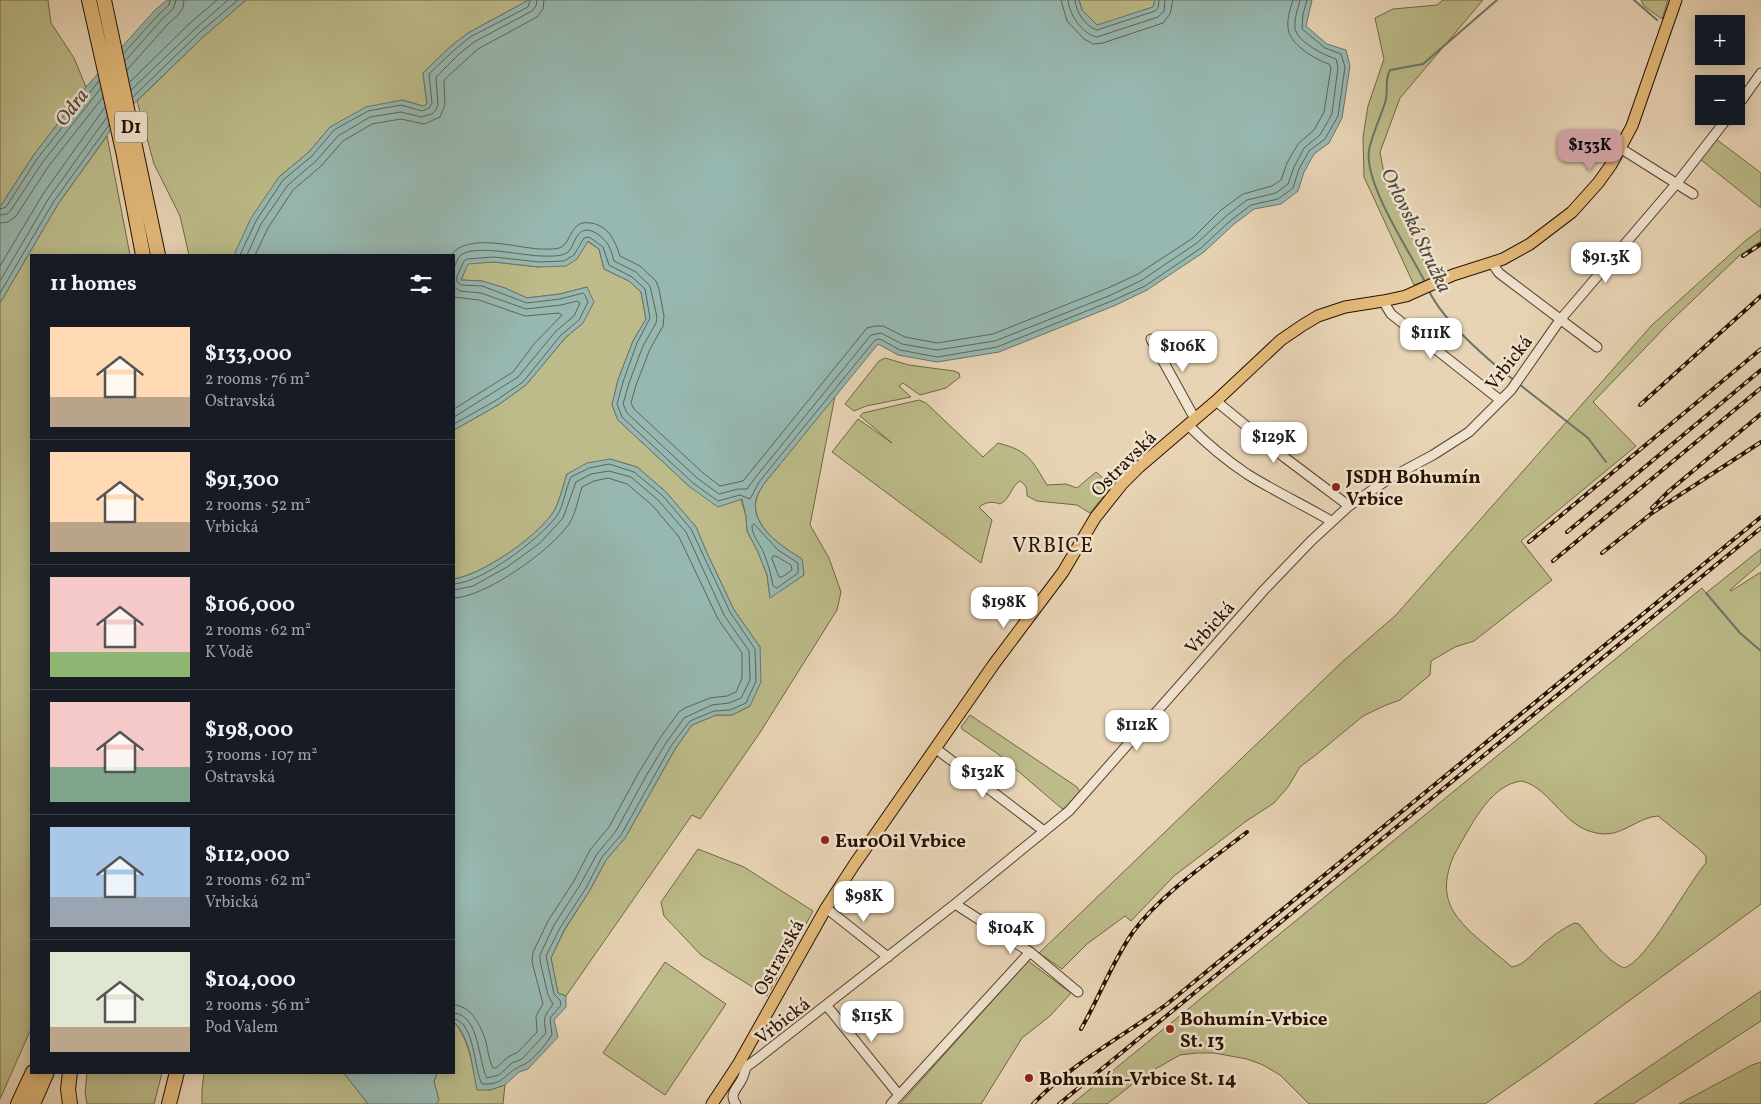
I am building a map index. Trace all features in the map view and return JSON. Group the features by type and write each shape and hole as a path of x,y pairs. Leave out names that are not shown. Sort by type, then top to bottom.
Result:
{"highway":[{"name":"D1","path":"89,0 123,151 143,254"},
{"name":"D1","path":"104,0 158,254"},
{"path":"18,1104 32,1074"},
{"path":"32,1104 46,1074"},
{"path":"70,1074 68,1089 70,1104"},
{"path":"169,1104 176,1074"}],"main road":[{"name":"Ostravská","path":"712,1104 742,1065 826,908 994,664 1063,572 1106,503 1139,467 1216,401 1281,340 1303,325 1318,316 1345,307 1383,301 1417,291 1453,275 1492,263 1530,244 1572,212 1598,183 1620,148 1638,112 1676,0"}],"street":[{"path":"1745,95 1761,73"},
{"name":"Vrbická","path":"742,1065 827,1006 1069,811 1264,590 1332,521 1349,506 1390,478 1433,455 1469,432 1511,390 1560,320 1677,183 1723,125"},
{"path":"1620,148 1693,194"},
{"path":"1492,263 1498,273 1597,347"},
{"path":"1383,301 1391,314 1500,400"},
{"path":"1151,339 1191,422 1204,441 1247,474 1332,521"},
{"path":"1216,401 1284,457 1349,506"},
{"path":"936,748 1044,831"},
{"path":"955,904 1030,952 1078,992"},
{"path":"826,908 888,957"},
{"path":"891,1104 1030,952"},
{"path":"827,1006 899,1095"},
{"path":"736,1104 733,1094 742,1080 742,1065"}],"shaded area":[{"path":"0,0 48,0 51,23 74,58 86,87 33,156 0,207"},
{"path":"246,0 529,0 468,33 423,73 427,104 423,106 402,100 330,127 309,152 279,177 235,254 189,254 180,216 154,164 137,101 203,37"},
{"path":"1079,0 1155,0 1153,7 1097,26 1082,10"},
{"path":"1443,0 1483,0 1400,98 1380,152 1386,184 1432,278 1414,285 1364,177 1363,137 1368,106 1384,59 1375,18 1393,9 1437,5"},
{"path":"1641,0 1668,0 1662,19 1644,6"},
{"path":"107,136 130,254 30,254 30,1031 0,1099 0,303 58,204"},
{"path":"1716,139 1761,173 1761,208 1700,159"},
{"path":"1761,229 1761,241 1740,255 1672,320 1593,402 1636,446 1521,541 1552,580 1474,641 1455,647 1431,661 1430,675 1400,700 1363,716 1300,767 1288,787 1274,803 1245,822 1174,876 1131,921 1125,916 1087,944 1062,969 1039,953 1341,663 1396,615 1652,325 1745,241"},
{"path":"587,241 599,249 604,269 629,281 641,292 646,319 633,341 618,380 612,405 618,420 690,487 741,499 746,516 747,531 767,575 770,597 804,575 802,559 786,549 763,527 758,519 756,500 763,485 835,396 810,525 829,558 841,592 837,610 759,734 700,819 692,815 566,996 558,993 551,958 564,931 590,890 606,860 625,838 675,749 692,725 716,715 732,715 750,706 760,647 734,610 696,527 666,492 637,467 610,459 567,474 559,500 544,524 521,544 493,563 466,576 455,579 455,429 498,405 526,385 565,338 583,323 587,287 560,294 527,298 505,288 482,281 461,280 468,263 494,262 539,267 577,259"},
{"path":"885,358 909,365 954,371 959,373 960,377 946,388 920,395 903,383 899,386 911,397 866,406 854,411 845,404 879,361"},
{"path":"919,400 926,403 983,457 998,443 1016,449 1028,457 1047,485 1066,484 1077,488 1096,472 1112,486 1090,513 1077,505 1037,501 1027,496 1026,487 1020,481 1000,504 994,502 979,507 992,520 981,563 832,452 858,419 892,443 860,416 863,413"},
{"path":"1761,549 1761,563 1730,590 1761,572 1761,904 1547,1061 1485,1104 1309,1104 1280,1075 1263,1065 1247,1059 1214,1053 1197,1053 1180,1055 1143,1076 1107,1104 1072,1104 1702,588 1706,593","holes":["1522,781 1533,785 1569,818 1579,826 1590,831 1611,834 1644,819 1658,816 1706,856 1706,863 1655,938 1644,952 1624,968 1605,955 1579,924 1574,923 1553,936 1524,962 1512,967 1471,933 1455,914 1450,904 1447,894 1449,870 1454,855 1473,821 1490,799 1500,790 1510,784"]},
{"path":"970,715 1077,787 1080,792 1066,807 1063,809 1060,807 998,754 962,729 961,727"},
{"path":"698,849 744,867 813,911 767,996 701,955 664,916 661,902"},
{"path":"1028,961 1071,993 1050,1016 1022,1038 981,1104 900,1104"},
{"path":"665,962 726,1004 665,1095 603,1053"},
{"path":"1761,991 1761,1021 1633,1104 1594,1104"},
{"path":"455,1023 467,1045 477,1089 490,1090 505,1085 503,1104 436,1104 439,1100 434,1082 437,1074 455,1074"},
{"path":"1761,1062 1761,1104 1679,1104 1752,1065"},
{"path":"87,1074 162,1074 154,1104 87,1104 85,1092"},
{"path":"204,1074 345,1074 368,1104 202,1104"}],"water":[{"name":"Odra","path":"167,0 246,0 203,37 121,116 58,204 0,303 0,207 33,156 86,87 155,10"},
{"path":"529,0 1079,0 1082,10 1097,25 1153,7 1155,0 1312,0 1306,26 1327,44 1346,50 1350,66 1342,118 1329,143 1314,154 1304,172 1298,191 1281,204 1254,209 1233,225 1204,252 1147,290 1116,305 999,352 937,362 898,355 878,344 763,485 757,496 755,509 763,527 778,542 802,559 804,575 770,598 767,575 747,531 742,499 718,507 690,487 618,420 612,405 618,380 633,341 646,319 641,292 629,281 604,269 599,249 588,241 577,259 566,266 539,267 494,262 468,264 461,280 482,281 505,288 527,298 560,294 587,287 594,302 583,323 565,338 526,385 498,405 455,429 455,254 234,254 251,218 279,177 309,152 330,127 366,107 402,100 423,106 427,104 423,73 468,33"},
{"path":"610,459 637,467 666,492 696,527 734,610 760,647 761,682 750,706 732,715 716,715 692,725 675,749 625,838 606,860 590,890 564,930 551,958 558,993 566,996 566,1007 554,1020 558,1037 528,1069 519,1072 505,1085 490,1090 477,1090 467,1045 460,1029 455,1023 455,579 466,576 493,563 533,534 552,514 559,500 567,474 587,463"},
{"path":"345,1074 437,1074 434,1082 439,1100 436,1104 368,1104"}],"waterway":[{"name":"Orlovská Stružka","path":"1425,282 1389,217 1373,180 1369,164 1369,150 1372,138 1386,99 1388,74 1390,70 1423,64 1497,0"},
{"path":"1634,0 1657,20"},
{"name":"Orlovská Stružka","path":"1429,291 1456,328 1515,381"},
{"name":"Orlovská Stružka","path":"1519,384 1588,438 1606,462"},
{"name":"Orlovská Stružka","path":"1706,593 1740,633 1761,651"}],"railway":[{"path":"1743,256 1761,244"},
{"path":"1640,405 1761,296"},
{"path":"1529,542 1761,349"},
{"path":"1567,532 1761,370"},
{"path":"1553,561 1761,388"},
{"path":"1652,508 1669,491 1761,414"},
{"path":"1602,553 1652,513 1761,442"},
{"path":"1033,1104 1048,1089 1081,1063 1167,1004 1761,517"},
{"path":"1059,1104 1761,528"},
{"path":"1081,1029 1119,955 1144,918 1172,891 1247,832"}],"place":[{"name":"JSDH Bohumín Vrbice","path":"1336,487"},
{"name":"EuroOil Vrbice","path":"825,840"},
{"name":"Bohumín-Vrbice St. 13","path":"1170,1029"},
{"name":"Bohumín-Vrbice St. 14","path":"1029,1078"}],"district":[{"name":"VRBICE","path":"1053,545"}]}
